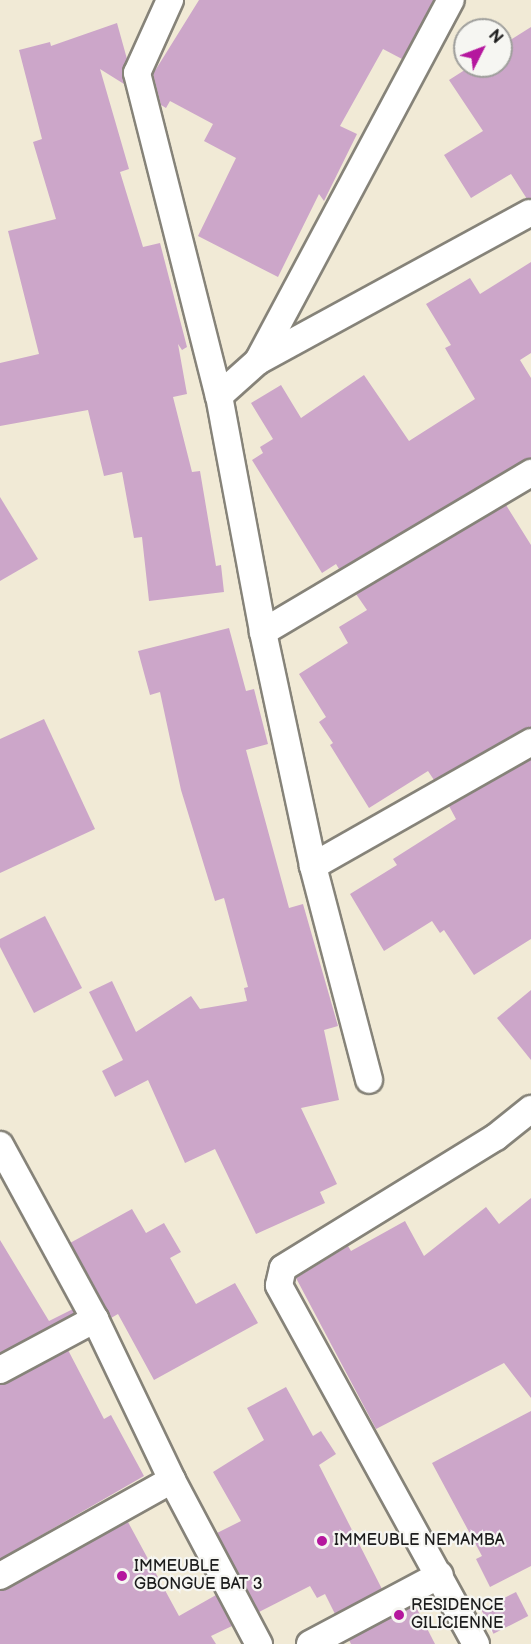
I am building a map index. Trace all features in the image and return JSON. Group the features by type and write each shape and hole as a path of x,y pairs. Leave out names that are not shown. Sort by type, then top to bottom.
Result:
{"street":[{"path":"170,0 137,73 219,396 262,633 313,866 369,1080"},
{"path":"258,361 452,0"},
{"path":"219,396 258,361 529,213"},
{"path":"262,633 531,473"},
{"path":"313,866 531,742"},
{"path":"476,1644 279,1285 283,1268 496,1137 531,1109"},
{"path":"0,1145 95,1319 172,1480 259,1644"},
{"path":"0,1370 95,1319"},
{"path":"0,1576 172,1480"},
{"path":"310,1644 440,1575"}],"building":[{"path":"199,0 434,0 402,59 383,49 340,126 357,134 324,201 319,194 278,277 198,236 236,158 204,141 213,124 170,101 166,108 161,105 153,74"},
{"path":"117,23 127,59 124,84 100,69 129,169 120,172 143,247 160,243 187,347 182,350 178,344 187,394 173,397 192,472 200,471 216,566 221,565 224,592 149,601 142,537 134,538 122,472 104,476 88,410 0,426 0,363 39,354 8,231 56,219 33,142 42,139 19,50 50,42 51,46"},
{"path":"531,27 531,198 527,199 511,174 471,198 444,155 483,131 449,80 453,77 513,78 513,38"},
{"path":"531,262 531,353 520,360 531,378 531,458 339,569 336,564 322,573 252,460 263,453 260,447 273,439 251,403 281,385 301,418 364,375 409,441 475,399 445,348 451,345 426,304 470,278 480,294"},
{"path":"0,497 38,559 0,581"},
{"path":"506,505 531,545 531,727 434,780 428,771 369,808 330,745 333,743 319,722 326,717 299,674 348,643 339,627 367,610 356,594"},
{"path":"229,628 246,691 254,689 268,744 246,750 289,908 303,904 338,1026 324,1030 339,1100 301,1108 337,1184 320,1192 325,1203 256,1234 215,1149 185,1163 148,1080 115,1097 102,1071 123,1060 89,992 112,981 136,1032 191,996 200,1009 247,1001 244,988 248,987 224,898 215,901 181,790 160,692 150,695 138,651"},
{"path":"44,719 95,829 0,873 0,739"},
{"path":"531,759 531,939 474,975 444,930 440,933 432,921 384,951 350,894 397,865 393,859 456,819 449,806"},
{"path":"45,916 82,988 34,1013 0,947 0,939"},
{"path":"531,990 531,1060 497,1018"},
{"path":"531,1198 531,1398 504,1363 376,1429 296,1278 348,1246 351,1251 405,1221 424,1256 486,1207 499,1224"},
{"path":"132,1209 146,1233 164,1223 181,1252 170,1258 196,1304 235,1283 258,1323 154,1380 118,1314 111,1318 70,1243"},
{"path":"0,1240 49,1321 73,1309 75,1313 0,1353"},
{"path":"68,1350 104,1419 111,1415 144,1476 0,1559 0,1385"},
{"path":"286,1387 313,1436 321,1431 336,1454 319,1465 382,1589 335,1614 325,1594 317,1598 310,1586 259,1612 217,1533 241,1521 213,1472 264,1440 247,1408"},
{"path":"531,1411 531,1566 490,1587 476,1559 482,1556 432,1463"},
{"path":"128,1522 179,1616 216,1595 232,1626 211,1636 216,1644 0,1644 0,1591"},
{"path":"516,1592 528,1616 494,1634 481,1610"},
{"name":"RESIDENCE GILICIENNE","path":"415,1605 435,1644 351,1644 349,1640"}],"place":[{"name":"IMMEUBLE NEMAMBA","path":"322,1541"},
{"name":"IMMEUBLE GBONGUE BAT 3","path":"122,1576"},
{"name":"RESIDENCE GILICIENNE","path":"399,1615"}]}
